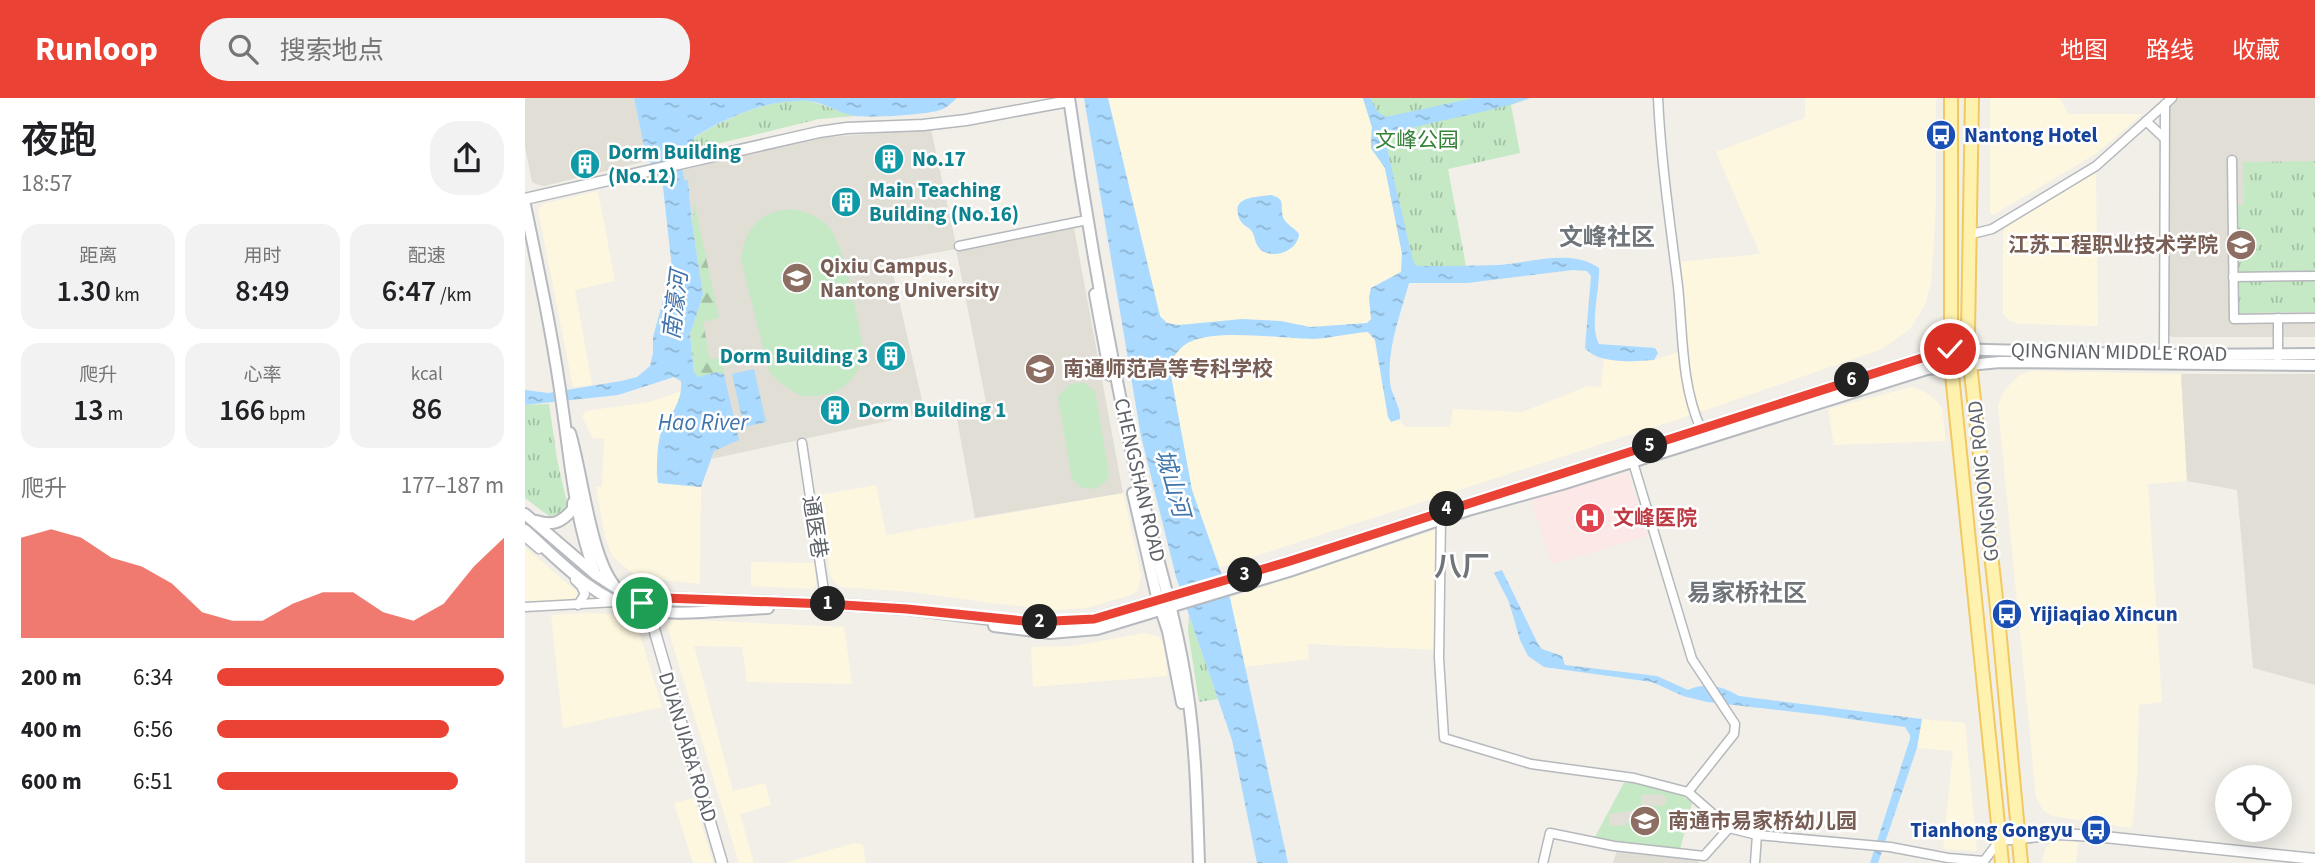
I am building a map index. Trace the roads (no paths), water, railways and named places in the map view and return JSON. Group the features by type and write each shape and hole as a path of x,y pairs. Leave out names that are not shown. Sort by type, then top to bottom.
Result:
{"main road":[{"name":"GONGNONG ROAD","path":"1951,98 1951,365 2002,863"},
{"name":"GONGNONG ROAD","path":"1972,98 1969,349 2021,863"},
{"name":"CHENGSHAN ROAD","path":"1066,100 1082,221 1131,485 1169,602 1168,631 1181,694 1190,774 1192,863"},
{"name":"CHENGSHAN ROAD","path":"1066,100 1122,409 1169,602 1187,690 1196,775 1199,863"},
{"path":"525,205 559,386 581,533 595,574 605,592 617,602"},
{"name":"QINGNIAN MIDDLE ROAD","path":"1632,457 1701,429 1950,349 2164,355 2278,360 2315,365"},
{"name":"QINGNIAN MIDDLE ROAD","path":"527,521 595,574 630,595 907,609 997,620 1061,622 1094,619 1169,602 1229,584 1632,457 1927,369 1970,364 2278,360 2315,354"},
{"path":"563,411 605,572 618,589"},
{"path":"527,521 552,525 558,523 573,509 574,493"},
{"name":"QINGNIAN MIDDLE ROAD","path":"527,521 583,580 631,608 669,612 827,607"}],"street":[{"path":"1658,98 1660,149 1678,289 1682,352 1694,414 1701,429"},
{"path":"525,199 819,132 966,120 1066,100"},
{"path":"1972,234 1992,229 2096,166 2168,101"},
{"path":"2164,355 2164,138 2168,101"},
{"path":"2147,121 2164,138"},
{"path":"2232,160 2234,319 2315,318"},
{"path":"959,246 1082,221"},
{"path":"2233,277 2315,276"},
{"path":"2278,360 2279,318"},
{"name":"通医巷","path":"802,443 827,607"},
{"path":"1632,457 1692,659 1735,724 1734,734 1688,792"},
{"path":"1441,516 1439,658 1444,738 1531,764 1634,778 1688,792 1729,828 1758,835 1888,847 1948,858 1984,861 2000,840 2060,834 2095,835 2315,859"},
{"path":"525,537 581,586 585,598 578,605"},
{"path":"525,607 617,602 630,595"},
{"name":"DUANJIABA ROAD","path":"630,595 642,603 648,613 722,863"},
{"name":"DUANJIABA ROAD","path":"631,608 647,621 654,631"},
{"path":"1542,863 1550,833 1614,846 1705,856 1729,828"},
{"path":"1755,863 1758,835"}],"water":[{"name":"Hao River","path":"634,98 957,98 933,112 872,117 849,115 809,101 779,103 735,116 694,137 694,143 677,148 685,181 688,180 703,295 690,334 694,372 698,377 717,372 724,374 739,440 714,451 701,487 658,483 660,437 678,402 681,388 681,381 674,377 618,395 525,405 525,390 548,393 621,381 637,377 650,366 653,337 672,268 662,178 655,165 647,161"},
{"name":"城山河","path":"1084,98 1108,98 1160,316 1167,323 1179,325 1242,319 1281,321 1310,327 1367,323 1371,319 1371,288 1401,272 1402,253 1385,168 1371,148 1372,127 1363,98 1370,98 1378,112 1386,117 1474,98 1530,98 1388,135 1385,140 1413,261 1416,266 1498,265 1550,258 1588,262 1599,268 1595,328 1599,344 1655,348 1658,353 1654,360 1617,361 1599,357 1585,348 1591,276 1587,271 1573,270 1467,283 1409,283 1390,356 1390,382 1400,419 1391,422 1375,340 1368,332 1314,339 1212,336 1186,344 1176,354 1169,365 1192,490 1230,598 1288,863 1257,863 1232,740 1176,577 1141,436"},
{"path":"1271,195 1281,200 1284,219 1299,234 1295,245 1279,254 1261,250 1251,230 1242,223 1237,208 1243,201"},
{"path":"754,369 766,422 744,427 732,374"},
{"path":"1502,570 1538,644 1542,649 1562,656 1565,665 1657,676 1688,690 1714,686 1739,696 1922,719 1917,748 1878,863 1870,863 1910,739 1905,727 1707,702 1683,696 1652,682 1544,667 1528,656 1520,640 1509,602 1494,573"}],"place":[{"name":"Nantong Hotel","path":"1941,135"},
{"name":"No.17","path":"889,159"},
{"name":"Dorm Building (No.12)","path":"585,164"},
{"name":"Main Teaching Building (No.16)","path":"846,202"},
{"name":"江苏工程职业技术学院","path":"2241,245"},
{"name":"Qixiu Campus, Nantong University","path":"797,278"},
{"name":"Dorm Building 3","path":"891,356"},
{"name":"南通师范高等专科学校","path":"1040,369"},
{"name":"Dorm Building 1","path":"835,410"},
{"name":"文峰医院","path":"1590,518"},
{"name":"Yijiaqiao Xincun","path":"2007,614"},
{"name":"南通市易家桥幼儿园","path":"1645,821"},
{"name":"Tianhong Gongyu","path":"2096,830"}],"district":[{"name":"文峰社区","path":"1607,237"},
{"name":"八厂","path":"1462,566"},
{"name":"易家桥社区","path":"1747,593"}],"park label":[{"name":"文峰公园","path":"1417,140"}],"water label":[{"name":"南濠河","path":"675,305"}]}
